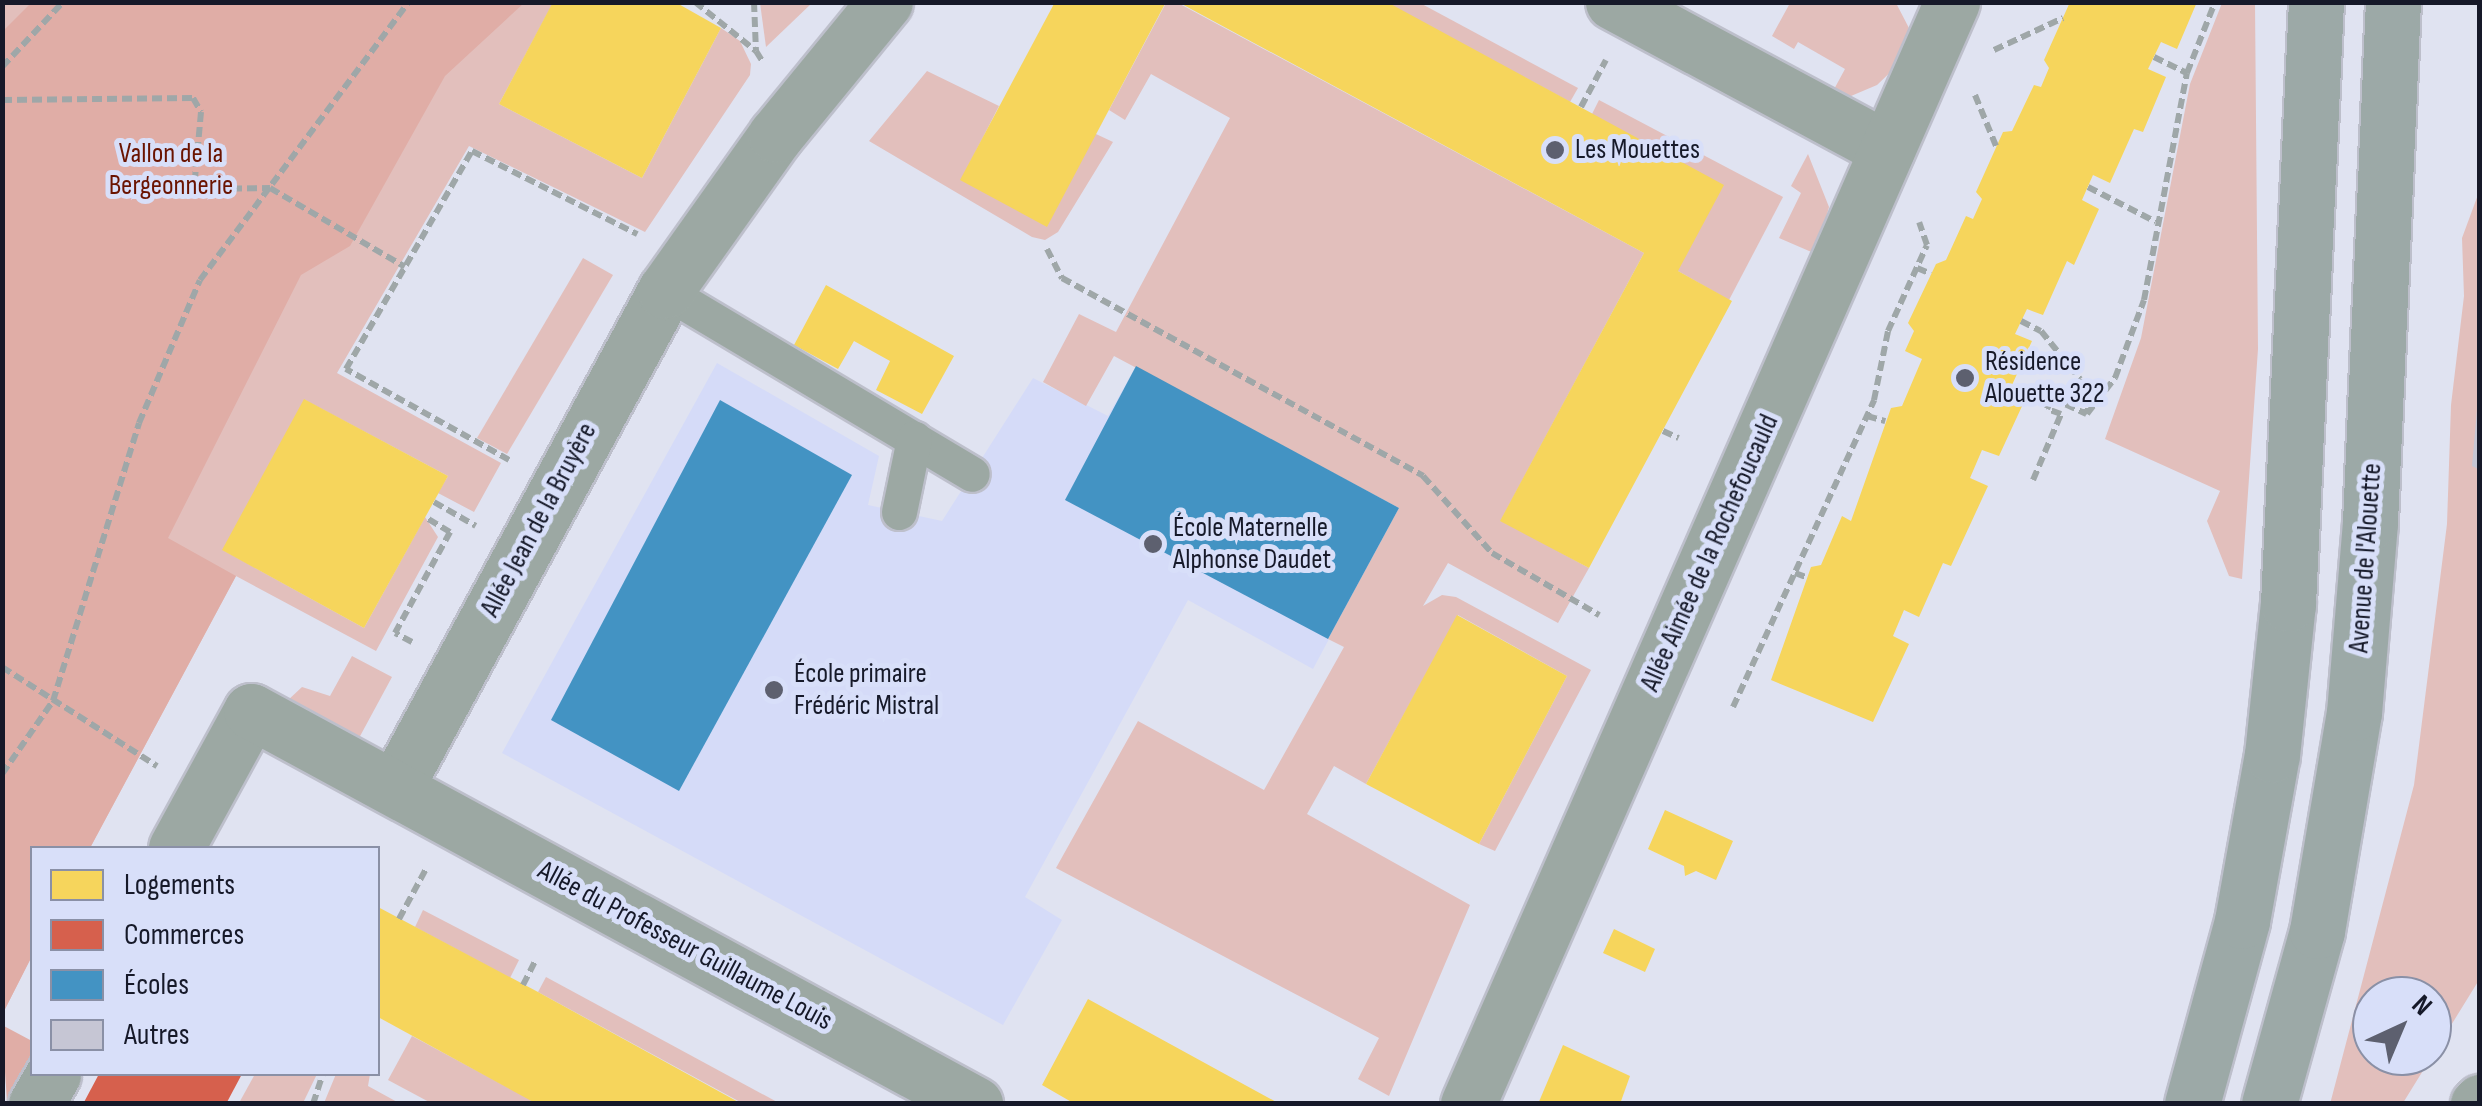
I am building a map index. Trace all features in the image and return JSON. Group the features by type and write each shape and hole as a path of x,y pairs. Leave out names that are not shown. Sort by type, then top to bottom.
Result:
{"main road":[{"path":"2192,1104 2242,921 2272,755 2288,604 2316,2"},
{"name":"Avenue de l'Alouette","path":"2269,1104 2317,931 2354,713 2370,522 2394,2"}],"street":[{"name":"Allée Jean de la Bruyère","path":"395,788 665,291 776,135 885,2"},
{"path":"1613,2 1887,149"},
{"name":"Allée Aimée de la Rochefoucauld","path":"1468,1104 1952,2"},
{"path":"177,846 251,711 395,788"},
{"name":"Allée du Professeur Guillaume Louis","path":"395,788 976,1104"},
{"path":"36,1104 52,1076"}],"lane":[{"path":"665,291 972,474"},
{"path":"899,512 914,440"}],"path":[{"path":"2,67 63,2"},
{"path":"2,774 53,701 138,422 200,280 409,2"},
{"path":"696,2 756,50 767,68"},
{"path":"754,2 756,50"},
{"path":"2087,414 2115,378 2132,331 2187,74 2216,2"},
{"path":"1979,57 2063,18"},
{"path":"2154,58 2187,74"},
{"path":"1968,80 1996,146"},
{"path":"1581,108 1592,86"},
{"path":"2,100 193,98 201,112 194,178 202,189 270,188 405,267"},
{"path":"514,462 346,369 472,151 648,240"},
{"path":"2088,188 2156,222"},
{"path":"1733,707 1867,416 1888,331 1927,245 1914,207"},
{"path":"1046,249 1062,278 1423,476 1492,553 1599,615"},
{"path":"1917,268 1931,274"},
{"path":"2022,322 2041,331 2080,380 2087,414"},
{"path":"2033,480 2061,414 2047,409 2052,398 2087,414"},
{"path":"1867,416 1885,421"},
{"path":"1662,430 1679,438"},
{"path":"434,502 479,528"},
{"path":"416,644 395,633 450,532 425,518"},
{"path":"1795,573 1806,577"},
{"path":"2,667 204,796"},
{"path":"400,919 433,857"},
{"path":"523,985 535,961"},
{"path":"313,1104 322,1076"}],"shaded area":[{"name":"École primaire Frédéric Mistral","path":"717,363 879,456 868,505 942,521 1033,378 1108,416 1136,366 1399,508 1313,669 1188,600 1025,897 1062,920 1003,1025 502,753"}],"green space":[{"name":"Vallon de la Bergeonnerie","path":"32,2 524,3 445,76 350,246 301,275 168,538 236,576 91,846 30,846 30,960 3,1013 2,32"},
{"path":"760,2 812,3 766,47"},
{"name":"Vallon de la Bergeonnerie","path":"2,3 553,3 499,104 642,178 721,28 740,41 751,64 750,75 645,232 469,146 337,373 501,463 474,512 438,493 448,476 305,400 223,550 364,628 425,517 438,537 376,651 236,576 91,846 30,846 30,960 3,1013"},
{"path":"1166,3 1178,3 1644,253 1501,520 1589,568 1558,623 1448,563 1423,606 1442,595 1456,597 1591,670 1495,851 1479,844 1567,676 1458,615 1366,784 1334,766 1307,814 1470,905 1389,1096 1358,1079 1379,1038 1056,868 1138,721 1264,790 1344,647 1328,639 1399,508 1114,356 1086,406 1043,382 1079,314 1116,332 1230,118 1151,74 1125,120 1109,110"},
{"path":"1387,3 1420,3 1578,88 1570,102"},
{"path":"1790,3 1896,3 1910,30 1901,62 1877,85 1851,96 1832,93 1845,69 1798,42 1794,49 1772,36"},
{"path":"2222,3 2255,3 2258,349 2242,579 2229,576 2207,521 2220,491 2105,439 2141,338 2190,84"},
{"path":"927,71 999,106 961,180 1096,134 1113,142 1058,232 1045,240 1032,237 869,141"},
{"path":"1599,100 1783,197 1729,300 1678,271 1592,114"},
{"path":"1808,154 1829,207 1816,254 1779,238 1801,193 1791,186"},
{"path":"2479,192 2479,980 2452,1024 2452,976 2364,976 2414,785 2447,524 2451,405 2464,296 2462,238"},
{"path":"583,258 613,275 507,454 477,438"},
{"path":"352,656 392,677 352,751 286,702 302,687 330,696"},
{"path":"423,910 519,960 510,978 415,927"},
{"path":"546,977 779,1103 742,1103 538,992"},
{"path":"2352,1020 2352,1076 2420,1076 2403,1103 2330,1104"},
{"path":"2,1025 30,1040 30,1062 7,1103"},
{"path":"412,1036 537,1103 431,1103 388,1080"},
{"path":"254,1076 316,1076 303,1103 239,1103"},
{"path":"335,1076 370,1076 368,1086 399,1103 324,1103"}],"building: Logements":[{"path":"553,2 675,2 721,28 642,178 499,104"},
{"path":"1055,2 1166,2 1047,227 960,180"},
{"name":"Les Mouettes","path":"1178,2 1387,2 1724,185 1678,271 1732,301 1589,568 1500,521 1644,253"},
{"name":"Résidence Alouette 322","path":"2070,2 2197,2 2177,49 2161,42 2148,69 2166,77 2143,132 2134,129 2110,183 2093,175 2082,200 2099,209 2074,265 2067,261 2043,315 2027,309 2015,334 2032,341 2007,396 2023,404 1999,456 1982,450 1970,478 1988,486 1951,566 1943,563 1919,617 1904,610 1893,636 1909,644 1873,722 1771,680 1811,567 1821,565 1842,516 1851,521 1891,408 1902,406 1922,359 1905,351 1914,331 1908,323 1936,264 1946,260 1966,216 1973,219 1982,199 1976,192 2003,132 2012,131 2034,85 2041,87 2049,68 2044,60"},
{"path":"826,285 954,356 922,414 876,390 890,361 854,341 838,369 794,345"},
{"path":"304,399 448,476 364,628 222,550"},
{"path":"1457,615 1567,676 1479,844 1366,784"},
{"path":"1665,810 1733,841 1716,880 1696,871 1685,876 1684,866 1648,849"},
{"path":"380,908 742,1104 537,1104 380,1018"},
{"path":"1614,929 1655,949 1645,972 1603,953"},
{"path":"1088,999 1280,1104 1075,1104 1042,1085"},
{"path":"1563,1045 1630,1076 1620,1104 1538,1104"}],"building: Commerces":[{"path":"98,1076 241,1076 226,1104 83,1104"}],"building: Écoles":[{"path":"1136,366 1399,508 1328,639 1065,500"},
{"path":"720,400 852,475 679,791 551,720"}],"building: Autres":[{"path":"2480,409 2480,470 2472,466"}],"place":[{"name":"Les Mouettes","path":"1555,150"},
{"name":"Résidence Alouette 322","path":"1965,378"},
{"name":"École Maternelle Alphonse Daudet","path":"1153,544"},
{"name":"École primaire Frédéric Mistral","path":"774,690"}]}
